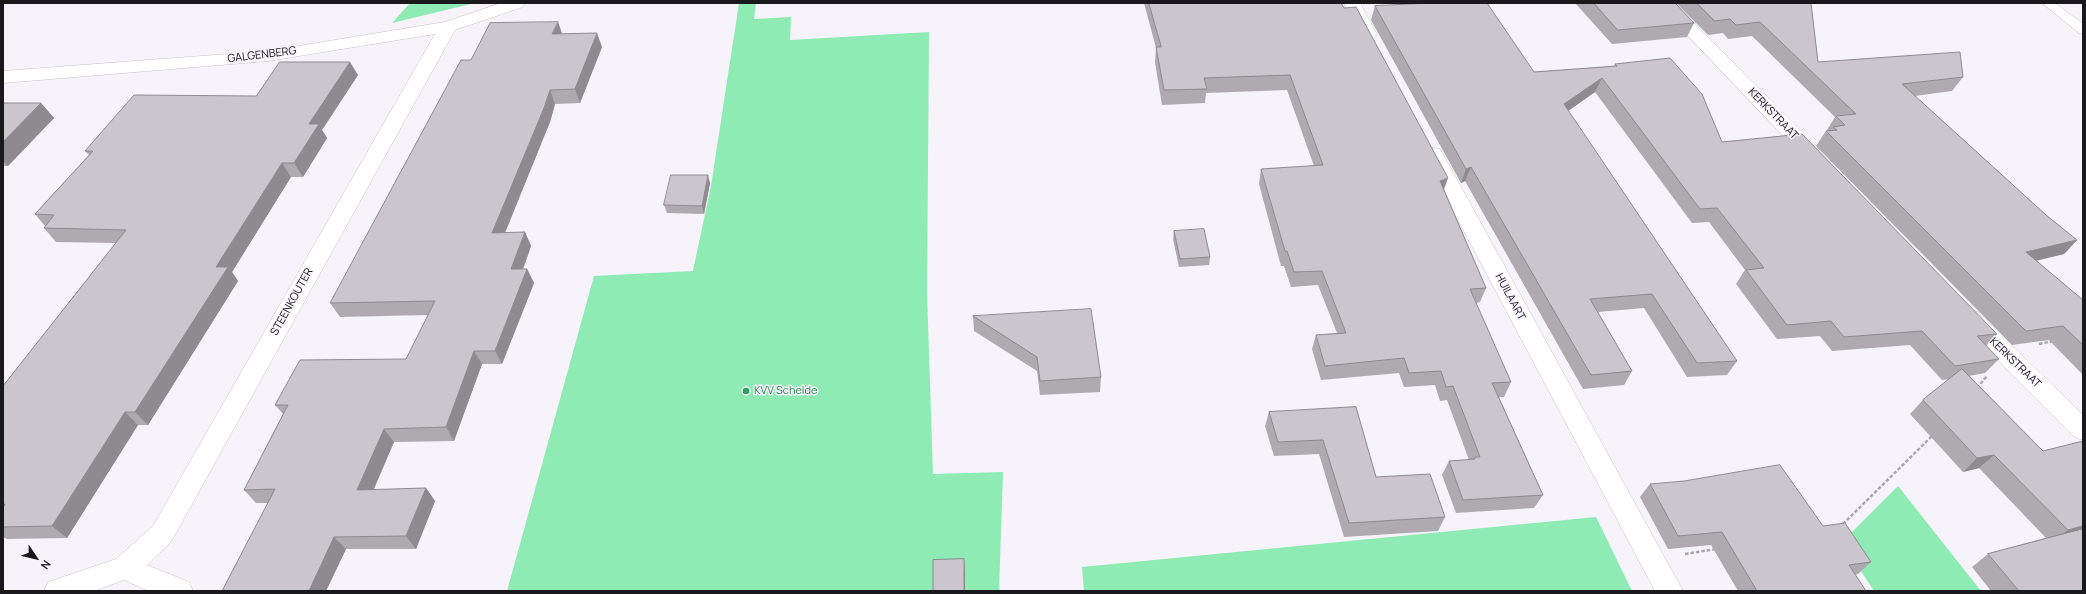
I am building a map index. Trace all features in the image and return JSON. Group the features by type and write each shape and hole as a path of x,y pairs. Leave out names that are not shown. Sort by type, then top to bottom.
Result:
{"street":[{"name":"GALGENBERG","path":"3,77 268,56 448,27 517,3"},
{"path":"1352,3 1378,52"},
{"name":"KERKSTRAAT","path":"1665,3 1824,167"},
{"name":"STEENKOUTER","path":"58,591 125,568 162,534 448,27"},
{"name":"HUILAART","path":"1424,137 1668,591"},
{"name":"KERKSTRAAT","path":"1956,303 2083,430"},
{"path":"125,568 179,591"}],"lane":[{"path":"2048,3 2083,30"}],"path":[{"path":"1976,390 2004,352 2056,341"},
{"path":"1840,527 1939,430"},
{"path":"1651,559 1720,549"}],"green space":[{"path":"410,3 475,3 392,23"},
{"name":"KVV Schelde","path":"739,3 756,3 754,19 791,17 790,40 929,32 927,293 933,474 1003,472 999,591 507,591 594,276 693,271 711,186"},
{"path":"1898,486 1981,591 1874,591 1842,542"},
{"path":"1596,517 1632,591 1084,591 1082,567"}],"building":[{"path":"1149,3 1341,3 1344,8 1356,7 1448,178 1440,181 1486,288 1470,289 1511,382 1492,383 1543,495 1463,500 1449,461 1475,459 1475,457 1480,457 1453,386 1446,387 1441,371 1409,373 1404,358 1325,366 1316,335 1346,333 1322,271 1294,272 1287,251 1285,251 1261,169 1323,165 1290,75 1204,78 1207,89 1164,90 1156,47 1161,47"},
{"path":"1431,3 1487,3 1534,72 1617,66 1615,64 1670,58 1702,94 1722,142 1802,134 1997,334 1977,336 1999,359 1955,366 1922,331 1844,337 1831,321 1787,325 1746,270 1764,268 1717,208 1700,209 1602,78 1564,104 1737,361 1697,363 1652,294 1590,299 1632,371 1591,375 1471,167 1466,169 1375,6"},
{"path":"1594,3 1675,3 1694,23 1618,30"},
{"path":"1697,3 1811,3 1818,62 1960,52 1963,77 1902,84 2046,215 2077,240 2026,252 2083,300 2083,345 2063,326 2026,331 1826,131 1837,130 1833,127 1845,125 1836,116 1856,114 1760,22 1736,25 1730,19 1715,21"},
{"path":"558,22 552,34 597,33 575,89 550,90 544,108 492,233 525,232 511,269 527,269 495,351 474,351 446,427 384,429 357,490 426,488 406,536 334,537 309,591 222,591 275,489 244,490 288,405 275,405 300,360 406,359 435,301 330,303 461,60 471,60 490,23"},
{"path":"280,62 350,62 309,124 319,124 294,163 282,163 216,267 228,267 135,412 125,412 52,526 3,527 3,508 5,504 3,505 3,386 126,230 44,228 54,215 35,214 93,151 85,151 134,95 256,96"},
{"path":"3,103 41,103 3,142"},
{"path":"671,175 708,175 702,206 664,205"},
{"path":"1204,229 1210,257 1180,259 1174,231"},
{"path":"1091,309 1101,377 1040,381 1037,357 973,316"},
{"path":"1962,369 2043,451 2083,441 2083,526 2068,530 1994,455 1977,458 1923,400"},
{"path":"1356,407 1376,477 1430,474 1445,517 1349,523 1323,440 1278,442 1269,412"},
{"path":"1780,465 1823,526 1845,523 1871,562 1849,565 1866,591 1757,591 1722,532 1678,536 1650,484 1684,481"},
{"path":"2083,529 2083,591 2019,591 1988,554"},
{"path":"964,559 964,591 933,591 933,560"}],"place":[{"name":"KVV Schelde","path":"746,391"}]}
